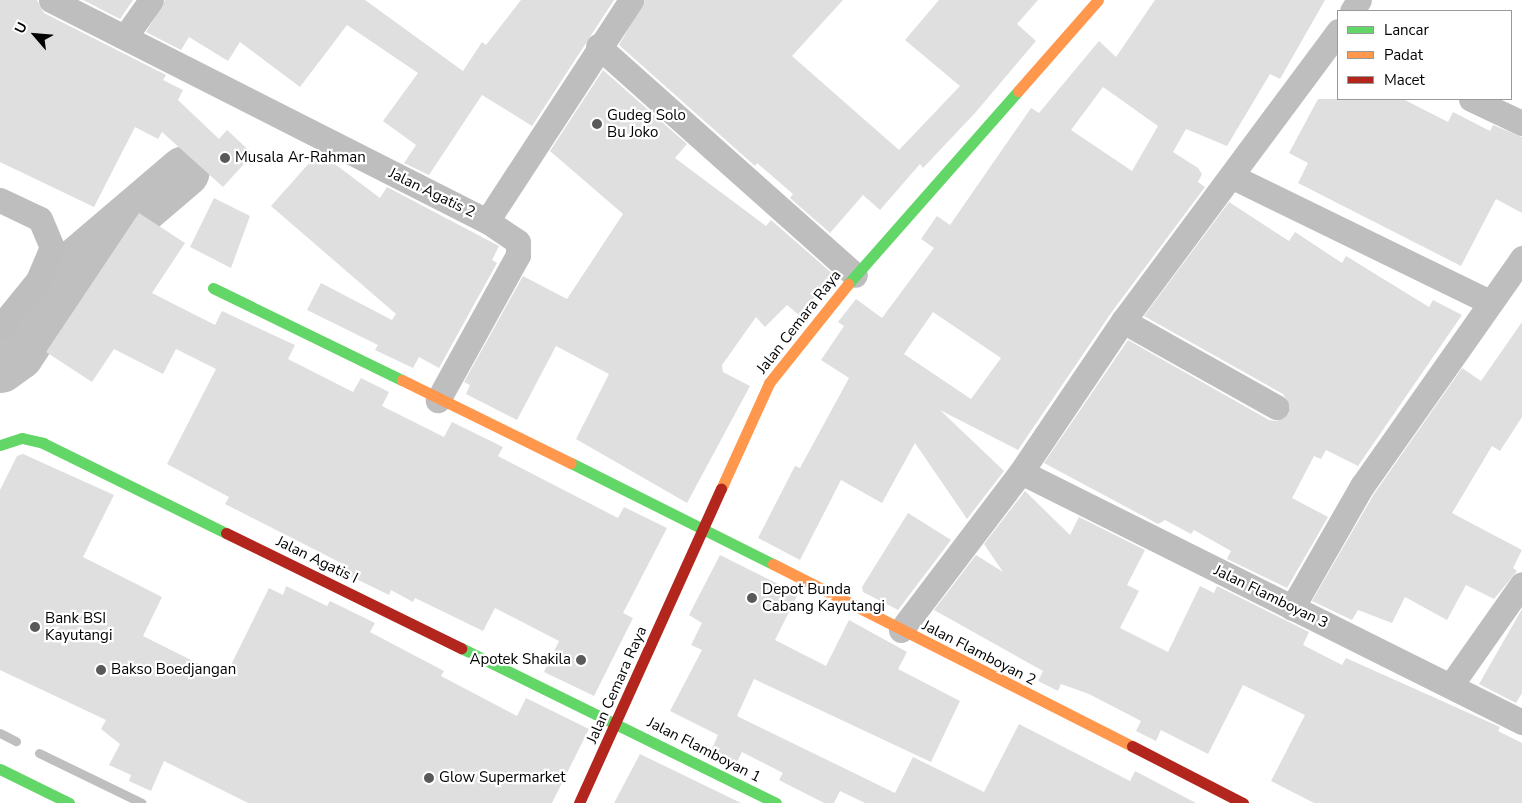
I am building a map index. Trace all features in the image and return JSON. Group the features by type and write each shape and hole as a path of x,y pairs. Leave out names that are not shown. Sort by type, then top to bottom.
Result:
{"main road":[{"name":"Jalan Cemara Raya","path":"580,803 618,723 769,383 855,275 1098,0"},
{"name":"Jalan Flamboyan 2","path":"213,288 438,400 703,528 1242,803"},
{"name":"Jalan Agatis I","path":"0,445 22,438 43,443 618,723"},
{"name":"Jalan Flamboyan 1","path":"618,723 776,803"},
{"path":"0,770 69,803"}],"street":[{"name":"Jalan Agatis 2","path":"50,0 126,37 233,95 487,220 518,242 519,251 438,400"},
{"path":"126,37 151,0"},
{"path":"487,220 598,46 631,0"},
{"path":"901,630 1021,472 1123,321 1337,34"},
{"path":"598,46 855,275"},
{"path":"1473,100 1522,123"},
{"path":"1231,176 1489,302"},
{"path":"0,200 40,219 51,237 49,260 0,327"},
{"path":"1292,608 1362,486 1489,302 1522,258"},
{"path":"1123,321 1276,407"},
{"name":"Jalan Flamboyan 3","path":"1021,472 1522,722"},
{"path":"1451,685 1522,584"}],"building":[{"path":"0,0 37,0 44,13 166,75 163,80 183,90 178,100 219,139 227,130 253,154 223,187 162,132 158,139 135,127 94,207 0,162"},
{"path":"83,0 133,0 120,19"},
{"path":"165,0 365,0 463,71 482,42 486,45 521,0 614,0 532,126 482,95 429,175 404,163 416,145 383,121 418,73 347,25 300,87 240,42 228,61 189,37 181,50 146,32"},
{"path":"645,0 843,0 792,56 899,150 960,86 905,40 939,0 1038,0 1017,24 1036,41 975,113 923,168 920,164 880,210 863,195 830,233 790,198 793,194 757,163 755,166 619,45"},
{"path":"1155,0 1325,0 1280,79 1270,74 1227,146 1186,129 1173,152 1198,168 1202,174 1198,182 1205,187 1111,313 1018,450 940,410 1004,471 967,519 915,443 882,503 841,480 800,560 758,538 795,466 800,468 849,378 821,360 844,326 838,322 856,299 882,318 934,248 921,239 937,216 950,225 1031,108 1039,113 1099,41 1116,57","holes":["1103,87 1158,126 1132,171 1071,130","933,312 1001,358 971,399 904,354"]},
{"path":"603,70 687,144 675,158 766,226 771,220 834,275 799,315 787,305 765,327 756,317 722,365 723,372 750,386 687,503 576,439 609,374 556,346 517,420 466,394 470,385 464,382 523,276 567,299 623,214 550,151"},
{"path":"1318,99 1405,100 1448,122 1453,112 1490,131 1493,125 1522,137 1522,213 1496,199 1461,266 1298,183 1308,163 1289,153"},
{"path":"319,152 380,198 387,187 499,246 492,260 497,263 439,368 419,357 413,368 375,350 378,345 307,310 321,283 392,320 396,314 271,206"},
{"path":"214,198 250,216 231,268 190,247"},
{"path":"1229,202 1289,241 1295,232 1342,263 1346,256 1429,307 1433,300 1462,315 1358,466 1326,450 1321,459 1314,456 1292,498 1328,517 1287,588 1227,559 1231,551 1194,530 1191,534 1165,520 1158,524 1044,463 1128,340 1269,420 1277,421 1288,414 1290,406 1283,394 1144,316"},
{"path":"139,213 185,243 152,293 215,325 222,311 295,345 288,359 353,392 361,378 389,392 382,406 444,437 452,422 503,447 498,456 618,518 624,507 667,528 623,613 633,618 594,696 544,672 559,641 495,608 483,631 415,598 413,602 391,590 389,595 344,573 347,566 225,504 229,497 167,464 216,369 176,349 163,374 114,349 92,382 46,352"},
{"path":"1522,322 1522,417 1500,451 1492,446 1452,513 1522,550 1513,568 1517,571 1494,599 1466,585 1447,620 1405,597 1392,623 1358,610 1352,620 1312,601 1374,494 1462,368 1481,381"},
{"path":"23,454 114,495 83,557 162,597 143,636 225,677 269,588 283,595 286,586 327,606 330,601 375,623 370,632 444,671 441,676 517,716 526,698 589,729 552,803 248,803 164,761 151,791 129,781 131,775 109,765 120,744 101,729 106,720 0,670 0,490 17,456"},
{"path":"1025,491 1070,535 1079,517 1145,550 1127,585 1139,591 1120,628 1168,652 1200,586 1214,593 1217,586 1309,632 1303,645 1342,665 1346,658 1500,727 1498,731 1522,743 1522,803 1314,803 1271,781 1305,715 1243,685 1208,754 1161,730 1156,741 1136,731 1141,721 1089,694 1061,684 1058,691 1038,681 1043,671 934,610 976,555 1003,572 984,544"},
{"path":"908,513 951,540 898,610 863,592 862,587"},
{"path":"720,555 798,594 775,640 826,666 849,620 907,652 898,669 960,701 931,762 754,679 737,716 895,793 913,757 984,792 1019,724 1130,781 1135,771 1196,803 865,803 840,791 834,803 824,803 779,780 783,773 742,752 735,766 710,753 718,735 670,711 702,650 691,645 702,623 689,615"},
{"path":"1522,609 1522,693 1516,703 1479,684"},
{"path":"640,754 741,803 614,803"}],"waterway":[{"path":"0,367 18,354 81,259 184,171"},
{"path":"0,733 16,741"},
{"path":"39,753 142,803"}],"traffic: fast":[{"path":"848,284 1018,91"},
{"path":"213,288 402,380"},
{"path":"0,445 22,438 43,443 226,533"},
{"path":"571,463 773,564"},
{"path":"461,648 776,803"},
{"path":"0,769 69,803"}],"traffic: slow":[{"path":"1018,91 1098,0"},
{"path":"721,489 769,383 848,284"},
{"path":"402,380 571,463"},
{"path":"773,564 1132,746"}],"traffic: jam":[{"path":"579,803 721,489"},
{"path":"226,533 461,648"},
{"path":"1132,746 1243,803"}],"place":[{"name":"Gudeg Solo Bu Joko","path":"597,124"},
{"name":"Musala Ar-Rahman","path":"225,158"},
{"name":"Depot Bunda Cabang Kayutangi","path":"752,598"},
{"name":"Bank BSI Kayutangi","path":"35,627"},
{"name":"Apotek Shakila","path":"581,660"},
{"name":"Bakso Boedjangan","path":"101,670"},
{"name":"Glow Supermarket","path":"429,778"}]}
